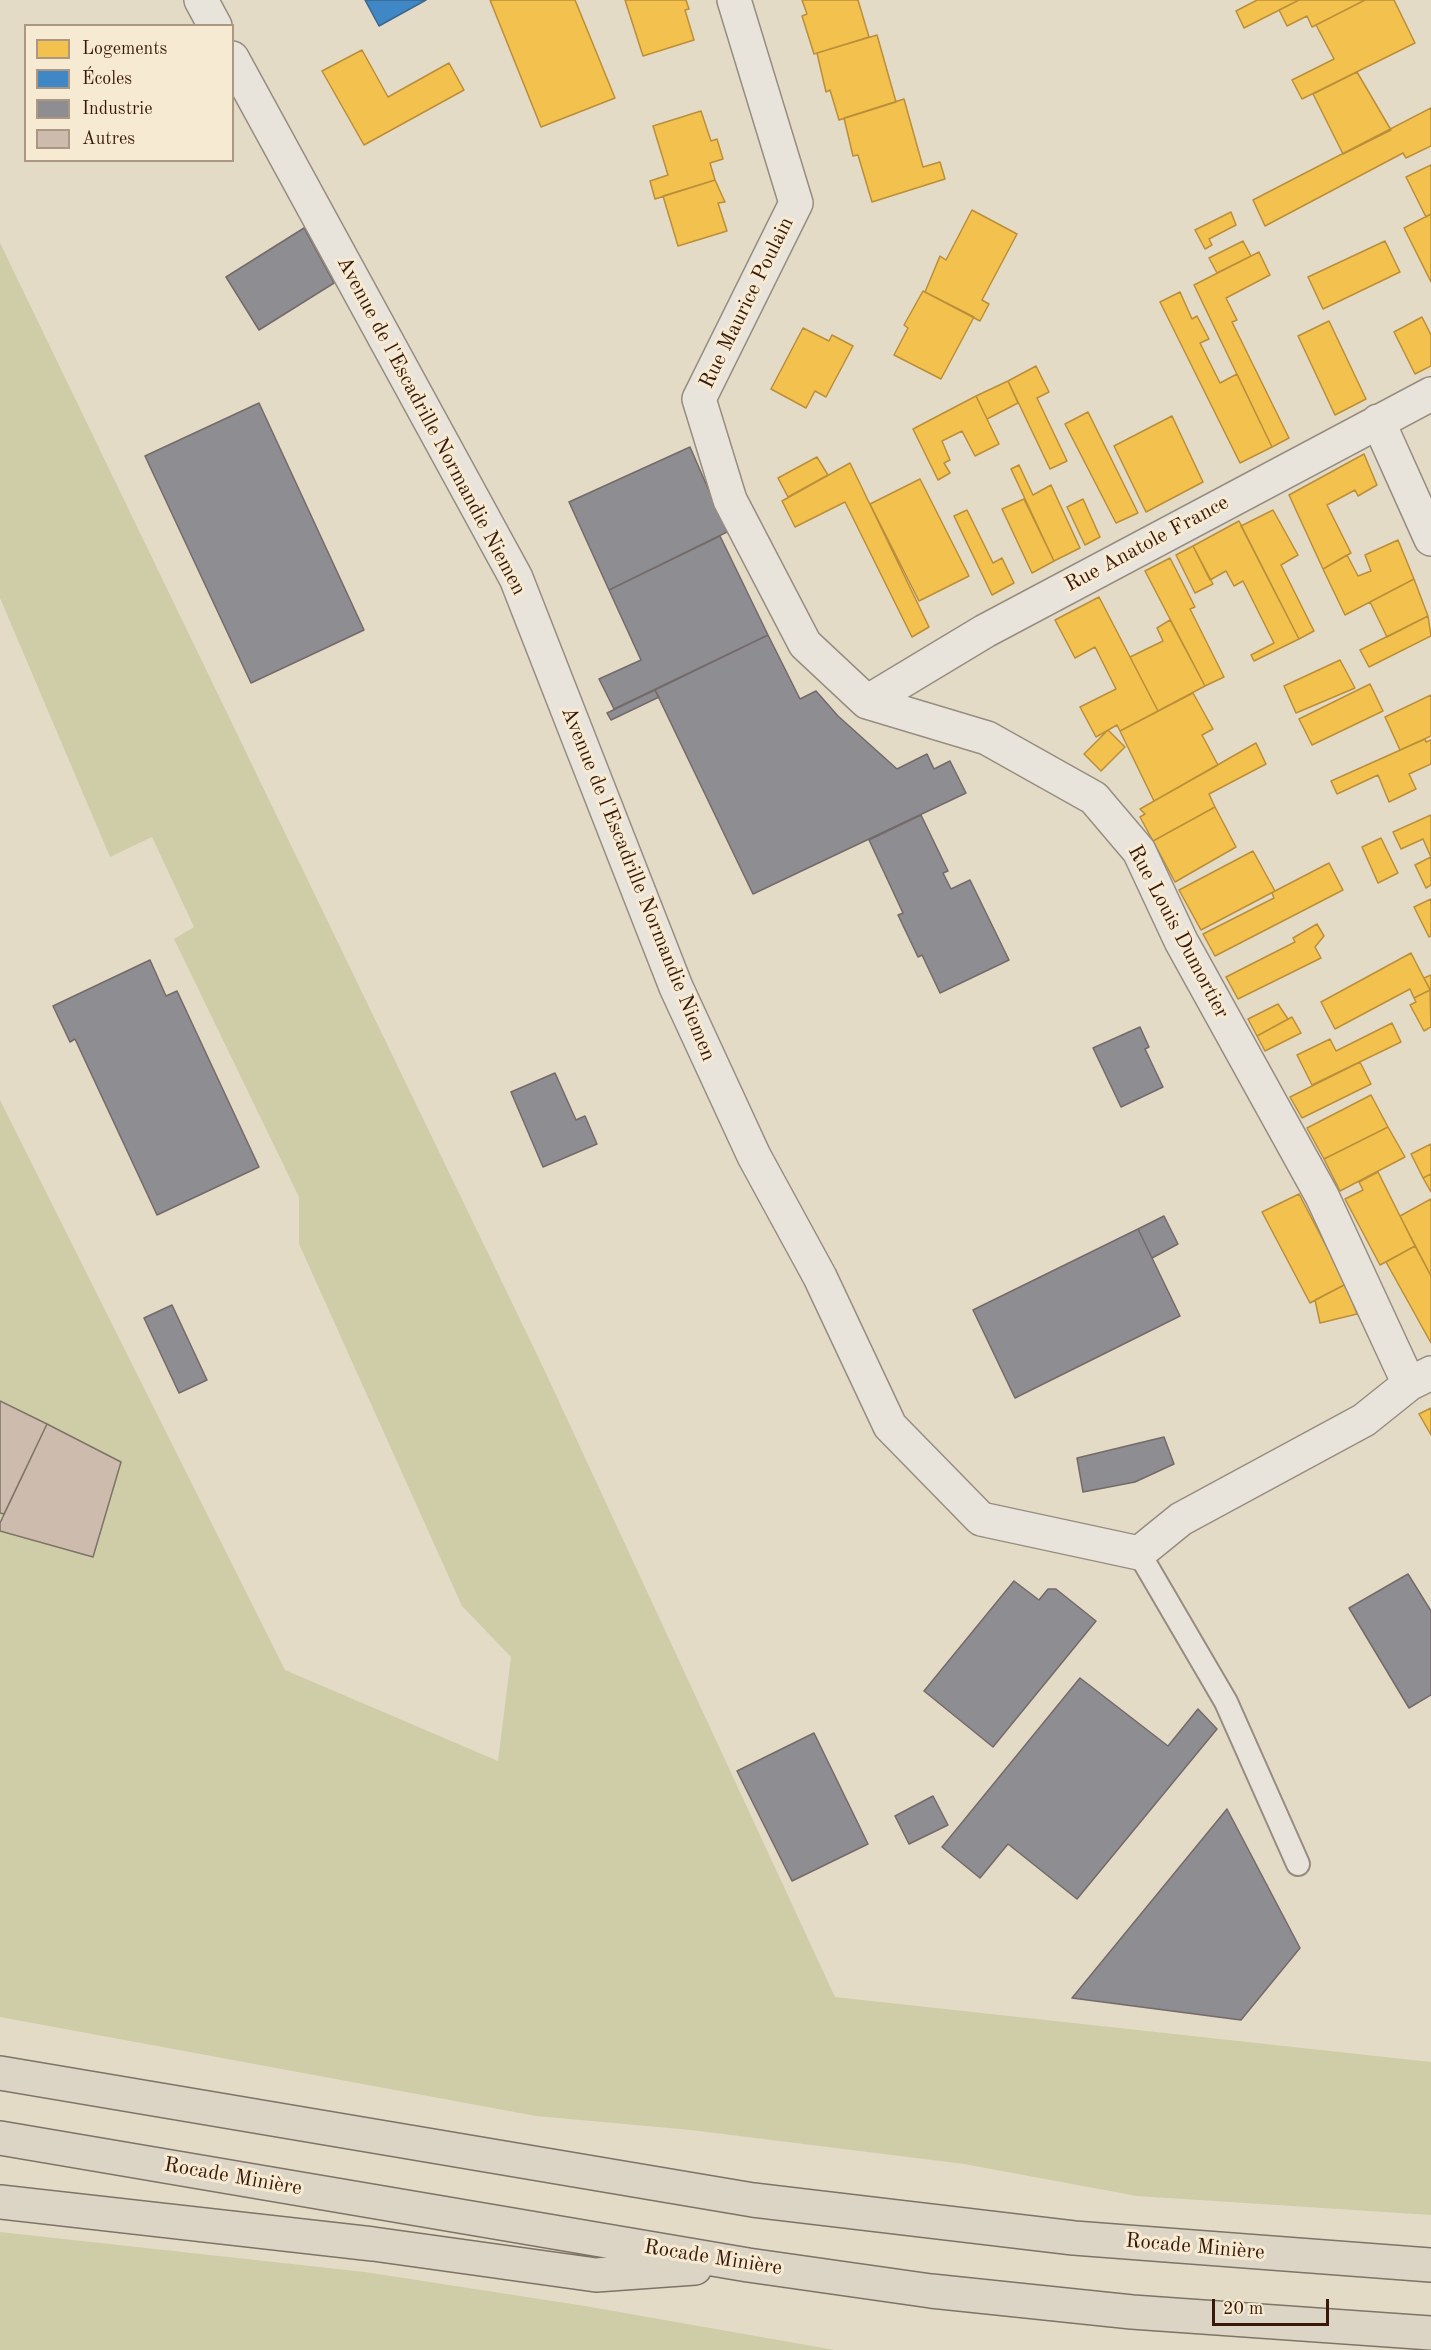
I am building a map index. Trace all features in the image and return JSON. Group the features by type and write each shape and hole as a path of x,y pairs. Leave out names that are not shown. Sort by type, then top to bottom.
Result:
{"highway":[{"name":"Rocade Minière","path":"0,2073 753,2200 1074,2238 1431,2265"},
{"name":"Rocade Minière","path":"0,2138 748,2265 931,2291 1132,2312 1431,2333"},
{"path":"0,2202 373,2244 596,2275 748,2265"}],"street":[{"path":"201,0 214,24"},
{"name":"Rue Maurice Poulain","path":"699,399 796,203 734,0"},
{"name":"Avenue de l'Escadrille Normandie Niemen","path":"234,62 516,578 676,987 754,1156 820,1276 890,1426 981,1519 1139,1553"},
{"name":"Rue Anatole France","path":"867,702 985,631 1431,394"},
{"name":"Rue Louis Dumortier","path":"699,399 730,500 805,644 867,702 987,738 1094,798 1139,851 1181,941 1420,1378"},
{"path":"1378,421 1431,539"},
{"path":"1139,1553 1181,1519 1364,1420 1420,1378"}],"lane":[{"path":"1139,1553 1226,1702 1298,1864"}],"green space":[{"path":"0,243 543,1367 835,1997 1431,2062 1431,2215 1137,2196 964,2164 691,2130 536,2116 0,2017 0,1100 285,1670 498,1761 511,1657 462,1606 299,1244 299,1197 174,939 194,927 152,837 110,857 0,598"},
{"path":"0,2232 365,2272 585,2306 835,2350 0,2350"}],"building: Logements":[{"path":"490,0 575,0 615,98 541,127"},
{"path":"625,0 686,0 689,9 685,10 694,40 643,56"},
{"path":"802,0 858,0 869,37 814,54 802,16 807,14"},
{"path":"1257,0 1299,0 1244,28 1236,11"},
{"path":"1299,0 1365,0 1312,27 1307,16 1287,26 1279,10"},
{"path":"1365,0 1394,0 1415,43 1302,99 1292,80 1334,59 1316,25"},
{"path":"877,35 896,102 839,120 830,90 826,92 817,53"},
{"path":"362,50 388,97 449,63 464,90 364,145 322,71"},
{"path":"1357,72 1391,130 1343,154 1313,94"},
{"path":"904,99 923,167 940,162 945,179 872,202 858,155 853,156 844,118"},
{"path":"1431,108 1431,146 1406,158 1403,153 1265,226 1253,200"},
{"path":"701,111 711,141 717,139 723,159 710,163 715,180 655,199 650,181 668,175 653,126"},
{"path":"1431,165 1431,214 1426,217 1406,177"},
{"path":"715,180 725,202 718,203 727,231 678,246 663,196"},
{"path":"972,210 1017,234 982,300 989,304 980,321 925,292 940,256 946,260"},
{"path":"1231,212 1236,225 1209,239 1212,245 1205,249 1195,230"},
{"path":"1431,214 1431,282 1404,228"},
{"path":"1243,241 1251,256 1217,273 1209,258"},
{"path":"1385,241 1400,272 1323,309 1308,277"},
{"path":"1259,252 1270,275 1226,298 1237,320 1232,322 1289,438 1272,447 1194,285"},
{"path":"923,291 974,317 941,379 894,355 908,328 904,325"},
{"path":"1180,292 1192,319 1197,316 1209,339 1200,343 1220,383 1237,374 1272,447 1240,463 1160,302"},
{"path":"1422,317 1431,335 1431,366 1415,374 1394,332"},
{"path":"1329,321 1366,399 1335,415 1298,336"},
{"path":"803,328 829,341 832,335 853,346 826,397 815,391 806,408 771,389"},
{"path":"1036,366 1049,392 1037,398 1067,461 1050,469 1008,381"},
{"path":"1008,381 1018,403 987,419 976,396"},
{"path":"976,396 999,444 975,456 962,431 942,441 950,460 944,463 950,473 938,480 913,429"},
{"path":"1088,412 1138,513 1116,523 1065,424"},
{"path":"1172,416 1203,482 1146,512 1114,446"},
{"path":"1364,454 1377,485 1358,496 1355,490 1327,505 1351,553 1323,569 1289,495"},
{"path":"817,457 828,475 788,497 778,478"},
{"path":"850,463 929,627 912,637 845,502 795,527 782,501"},
{"path":"1019,465 1033,495 1051,485 1080,548 1054,561 1011,469"},
{"path":"920,479 969,576 919,601 870,504"},
{"path":"1024,499 1054,561 1032,573 1002,509"},
{"path":"1083,499 1100,537 1085,545 1067,507"},
{"path":"967,510 993,563 1002,558 1014,583 992,595 954,516"},
{"path":"1273,510 1298,555 1281,565 1314,631 1299,639 1241,526"},
{"path":"1239,521 1299,639 1254,661 1251,655 1274,643 1243,581 1234,586 1226,571 1210,580 1193,546"},
{"path":"1398,540 1414,579 1345,615 1323,569 1347,555 1358,576 1371,571 1365,555"},
{"path":"1193,546 1213,584 1195,593 1176,555"},
{"path":"1170,558 1195,607 1190,609 1224,677 1205,686 1145,571"},
{"path":"1414,579 1428,616 1387,637 1370,602"},
{"path":"1099,597 1158,711 1120,731 1117,725 1096,737 1080,707 1116,689 1095,647 1075,658 1055,620"},
{"path":"1428,616 1431,636 1369,667 1360,650"},
{"path":"1170,620 1205,686 1158,711 1130,657 1163,641 1157,628"},
{"path":"1340,660 1355,688 1296,713 1284,686"},
{"path":"1370,684 1383,711 1312,745 1299,719"},
{"path":"1193,693 1213,729 1202,735 1218,765 1154,801 1120,731"},
{"path":"1431,695 1431,736 1400,750 1385,717"},
{"path":"1108,730 1125,747 1101,771 1084,754"},
{"path":"1425,739 1426,742 1431,740 1431,764 1409,774 1416,789 1389,802 1378,775 1337,794 1331,781"},
{"path":"1256,743 1266,764 1209,794 1215,807 1153,841 1140,817 1145,814 1140,809"},
{"path":"1215,807 1236,847 1175,882 1153,841"},
{"path":"1431,815 1431,857 1423,839 1401,849 1393,832"},
{"path":"1381,838 1398,873 1378,883 1362,847"},
{"path":"1253,851 1275,891 1201,930 1179,890"},
{"path":"1431,857 1431,885 1426,888 1415,865"},
{"path":"1329,863 1343,890 1215,956 1203,934 1274,898 1272,893 1275,891"},
{"path":"1431,899 1431,936 1429,937 1414,907"},
{"path":"1317,924 1324,936 1315,947 1321,958 1238,999 1226,977 1295,942 1293,938"},
{"path":"1411,953 1430,990 1414,998 1410,989 1335,1029 1321,1002"},
{"path":"1431,975 1431,991 1424,978"},
{"path":"1430,990 1431,1027 1424,1031 1410,1005 1416,1002 1414,998"},
{"path":"1278,1004 1288,1019 1257,1036 1248,1019"},
{"path":"1292,1017 1301,1033 1265,1051 1257,1036"},
{"path":"1392,1023 1401,1042 1312,1085 1297,1055 1330,1039 1336,1051"},
{"path":"1360,1062 1371,1084 1302,1118 1290,1097"},
{"path":"1371,1095 1388,1127 1324,1159 1307,1128"},
{"path":"1388,1127 1405,1157 1340,1191 1324,1159"},
{"path":"1431,1144 1431,1174 1423,1178 1411,1154"},
{"path":"1378,1172 1415,1246 1380,1265 1345,1199 1363,1190 1359,1182"},
{"path":"1431,1174 1431,1192 1423,1178"},
{"path":"1299,1194 1346,1284 1310,1303 1262,1212"},
{"path":"1431,1199 1431,1276 1400,1216"},
{"path":"1415,1246 1431,1276 1431,1343 1386,1262"},
{"path":"1346,1284 1357,1314 1320,1323 1315,1300"},
{"path":"1431,1408 1431,1435 1419,1414"}],"building: Écoles":[{"path":"365,0 426,0 379,26"}],"building: Industrie":[{"path":"304,228 334,283 259,330 226,277"},
{"path":"259,403 364,630 251,683 145,456"},
{"path":"690,447 727,532 609,590 569,502"},
{"path":"720,536 768,635 614,709 599,679 641,660 609,590"},
{"path":"768,635 800,699 816,691 838,716 897,769 927,754 934,769 950,761 966,793 753,894 655,690"},
{"path":"655,690 659,697 611,720 607,713"},
{"path":"921,815 948,871 943,873 951,889 970,880 1009,960 940,993 922,955 918,957 898,915 903,913 869,840"},
{"path":"150,960 166,996 177,991 259,1167 157,1215 75,1039 70,1042 53,1006"},
{"path":"1140,1027 1149,1047 1145,1049 1163,1087 1121,1107 1093,1048"},
{"path":"555,1073 576,1120 585,1116 597,1144 543,1167 511,1092"},
{"path":"1164,1216 1178,1244 1152,1258 1138,1229"},
{"path":"1138,1229 1180,1316 1015,1398 973,1310"},
{"path":"172,1305 207,1380 179,1393 144,1318"},
{"path":"1164,1437 1174,1464 1135,1482 1083,1492 1077,1458"},
{"path":"1408,1574 1431,1611 1431,1695 1409,1708 1349,1608"},
{"path":"1014,1581 1039,1600 1048,1589 1056,1589 1096,1621 993,1747 924,1691"},
{"path":"1080,1678 1168,1746 1198,1709 1217,1729 1077,1899 1008,1844 980,1878 942,1847"},
{"path":"814,1733 868,1844 792,1881 737,1771"},
{"path":"933,1796 948,1825 909,1844 895,1816"},
{"path":"1227,1809 1300,1948 1241,2020 1072,1998"}],"building: Autres":[{"path":"0,1401 47,1424 4,1514 0,1513"},
{"path":"47,1424 121,1462 93,1557 0,1531 0,1523"}]}
